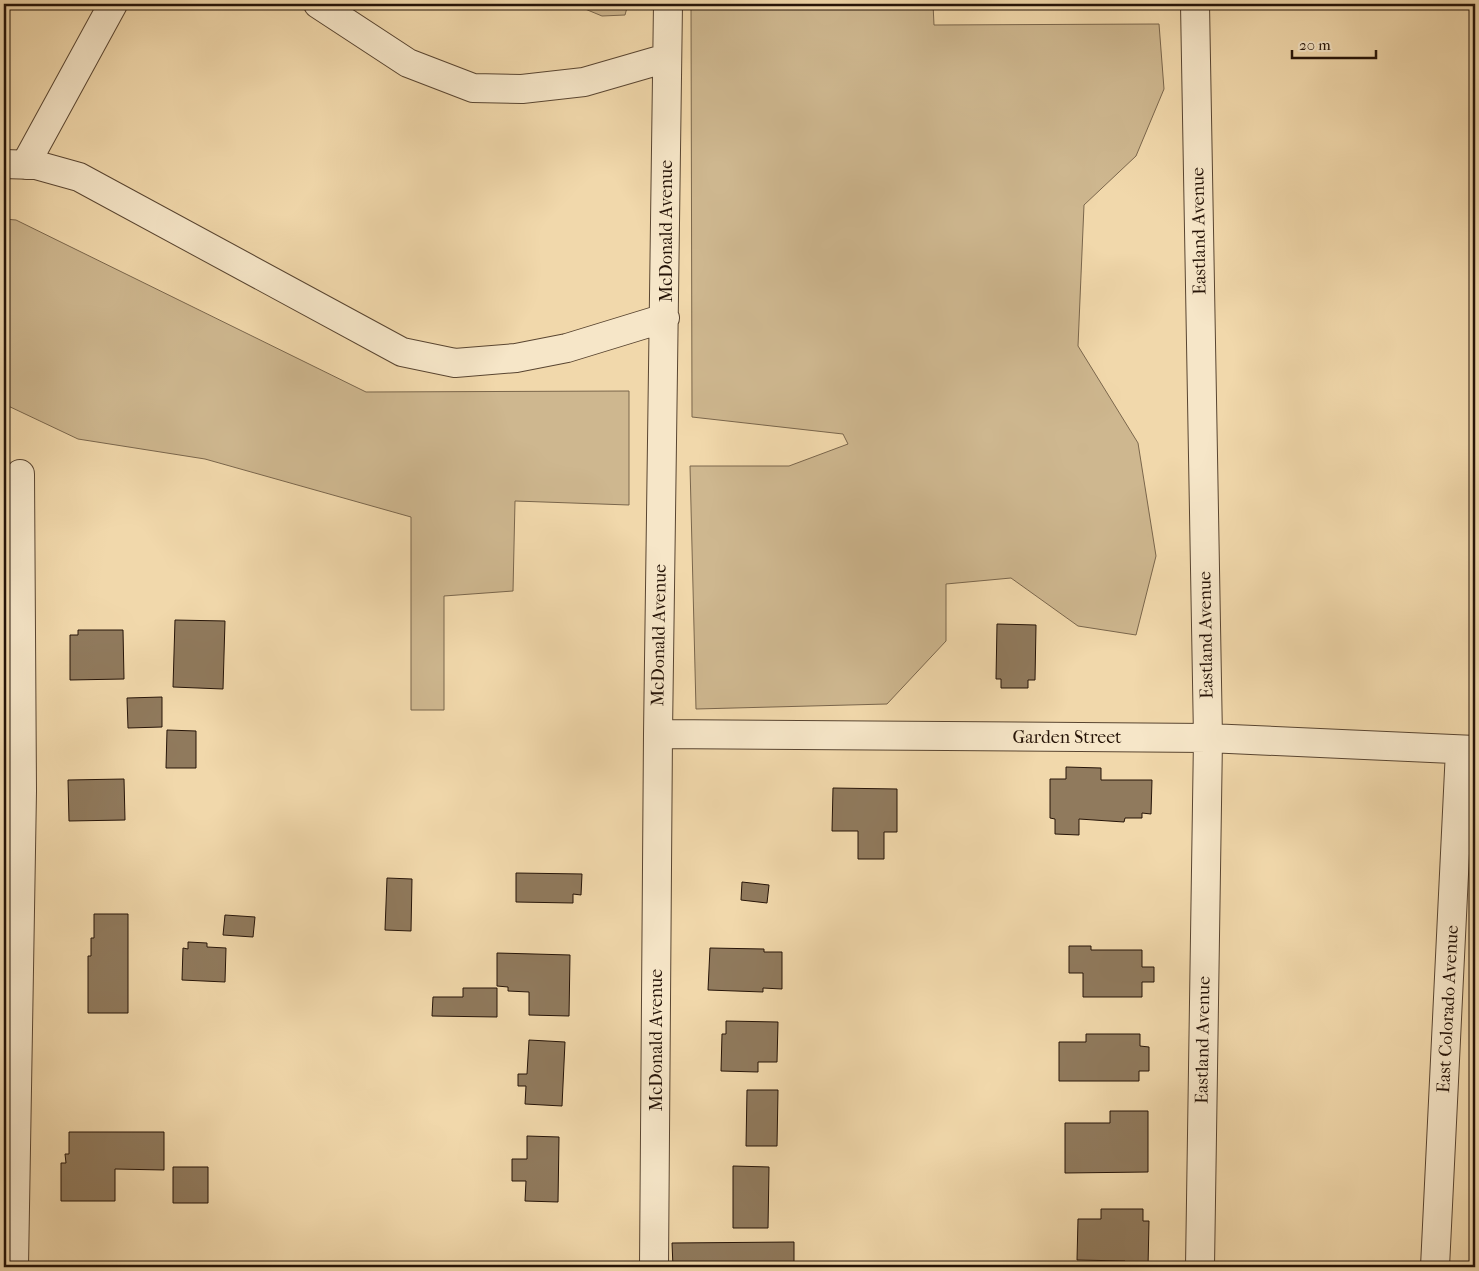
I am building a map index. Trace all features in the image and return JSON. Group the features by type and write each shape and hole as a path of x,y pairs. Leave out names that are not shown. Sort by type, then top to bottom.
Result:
{"street":[{"path":"15,165 112,4"},
{"path":"318,4 408,63 473,88 522,89 584,82 667,58"},
{"name":"McDonald Avenue","path":"654,1267 658,734 668,4"},
{"name":"Eastland Avenue","path":"1195,4 1208,738 1200,1267"},
{"path":"15,165 36,165 79,177 402,352 454,363 516,358 567,348 665,318"},
{"path":"14,1267 22,791 20,474"},
{"name":"Garden Street","path":"658,734 1208,738 1468,750"},
{"name":"East Colorado Avenue","path":"1435,1267 1468,750"}],"shaded area":[{"path":"573,4 628,4 625,15 602,16"},
{"path":"691,4 933,4 934,25 1159,24 1164,89 1136,156 1084,205 1078,346 1138,443 1156,556 1136,635 1078,626 1011,578 946,584 946,641 887,704 696,709 690,466 789,466 848,444 843,434 692,417"},
{"path":"4,219 16,220 366,392 629,391 629,505 515,501 513,591 444,596 444,710 411,710 411,517 205,459 78,439 4,404"}],"building":[{"path":"175,620 225,621 223,689 173,687"},
{"path":"997,624 1036,625 1035,680 1028,680 1028,688 1001,688 1001,679 996,679"},
{"path":"78,630 123,630 124,679 70,680 70,635 78,635"},
{"path":"162,697 162,727 128,728 127,698"},
{"path":"167,730 196,731 196,768 166,768"},
{"path":"1066,767 1101,768 1101,780 1152,780 1151,814 1142,813 1142,818 1125,818 1124,822 1079,819 1079,835 1055,834 1055,819 1050,818 1050,779 1066,779"},
{"path":"124,779 125,820 69,821 68,780"},
{"path":"833,788 897,789 897,832 884,832 884,859 858,859 858,831 832,831"},
{"path":"516,873 582,874 581,895 573,894 573,903 516,902"},
{"path":"387,878 412,879 411,931 385,930"},
{"path":"742,882 769,885 767,903 741,900"},
{"path":"94,914 128,914 128,1013 88,1013 88,956 91,956 91,938 94,938"},
{"path":"225,915 255,917 253,937 223,935"},
{"path":"188,942 207,943 207,947 226,948 225,982 182,980 183,948 188,949"},
{"path":"1069,946 1091,946 1091,950 1142,950 1142,967 1154,967 1154,982 1142,982 1142,997 1083,997 1083,973 1069,973"},
{"path":"710,948 764,949 764,952 782,952 782,989 763,988 763,992 708,990"},
{"path":"497,953 570,955 569,1016 529,1015 529,992 508,991 508,987 497,986"},
{"path":"463,988 497,988 497,1017 432,1016 433,997 463,997"},
{"path":"726,1021 778,1022 777,1062 758,1062 758,1072 721,1071 722,1034 726,1034"},
{"path":"1086,1034 1140,1034 1140,1046 1149,1047 1149,1071 1139,1071 1139,1081 1059,1081 1059,1042 1086,1042"},
{"path":"529,1040 565,1042 562,1106 525,1104 526,1086 518,1086 518,1074 527,1074"},
{"path":"747,1090 778,1090 777,1146 746,1146"},
{"path":"1110,1111 1148,1111 1148,1172 1065,1173 1065,1123 1110,1123"},
{"path":"69,1132 164,1132 164,1170 115,1169 115,1201 61,1201 61,1163 66,1163 65,1154 69,1154"},
{"path":"527,1136 559,1137 558,1202 525,1201 526,1181 512,1181 512,1159 527,1159"},
{"path":"733,1166 769,1167 768,1228 733,1228"},
{"path":"173,1167 208,1167 208,1203 173,1203"},
{"path":"1101,1209 1143,1209 1143,1221 1149,1221 1148,1267 1125,1267 1125,1261 1077,1260 1078,1219 1101,1219"},
{"path":"794,1242 794,1267 673,1267 672,1243"}]}
